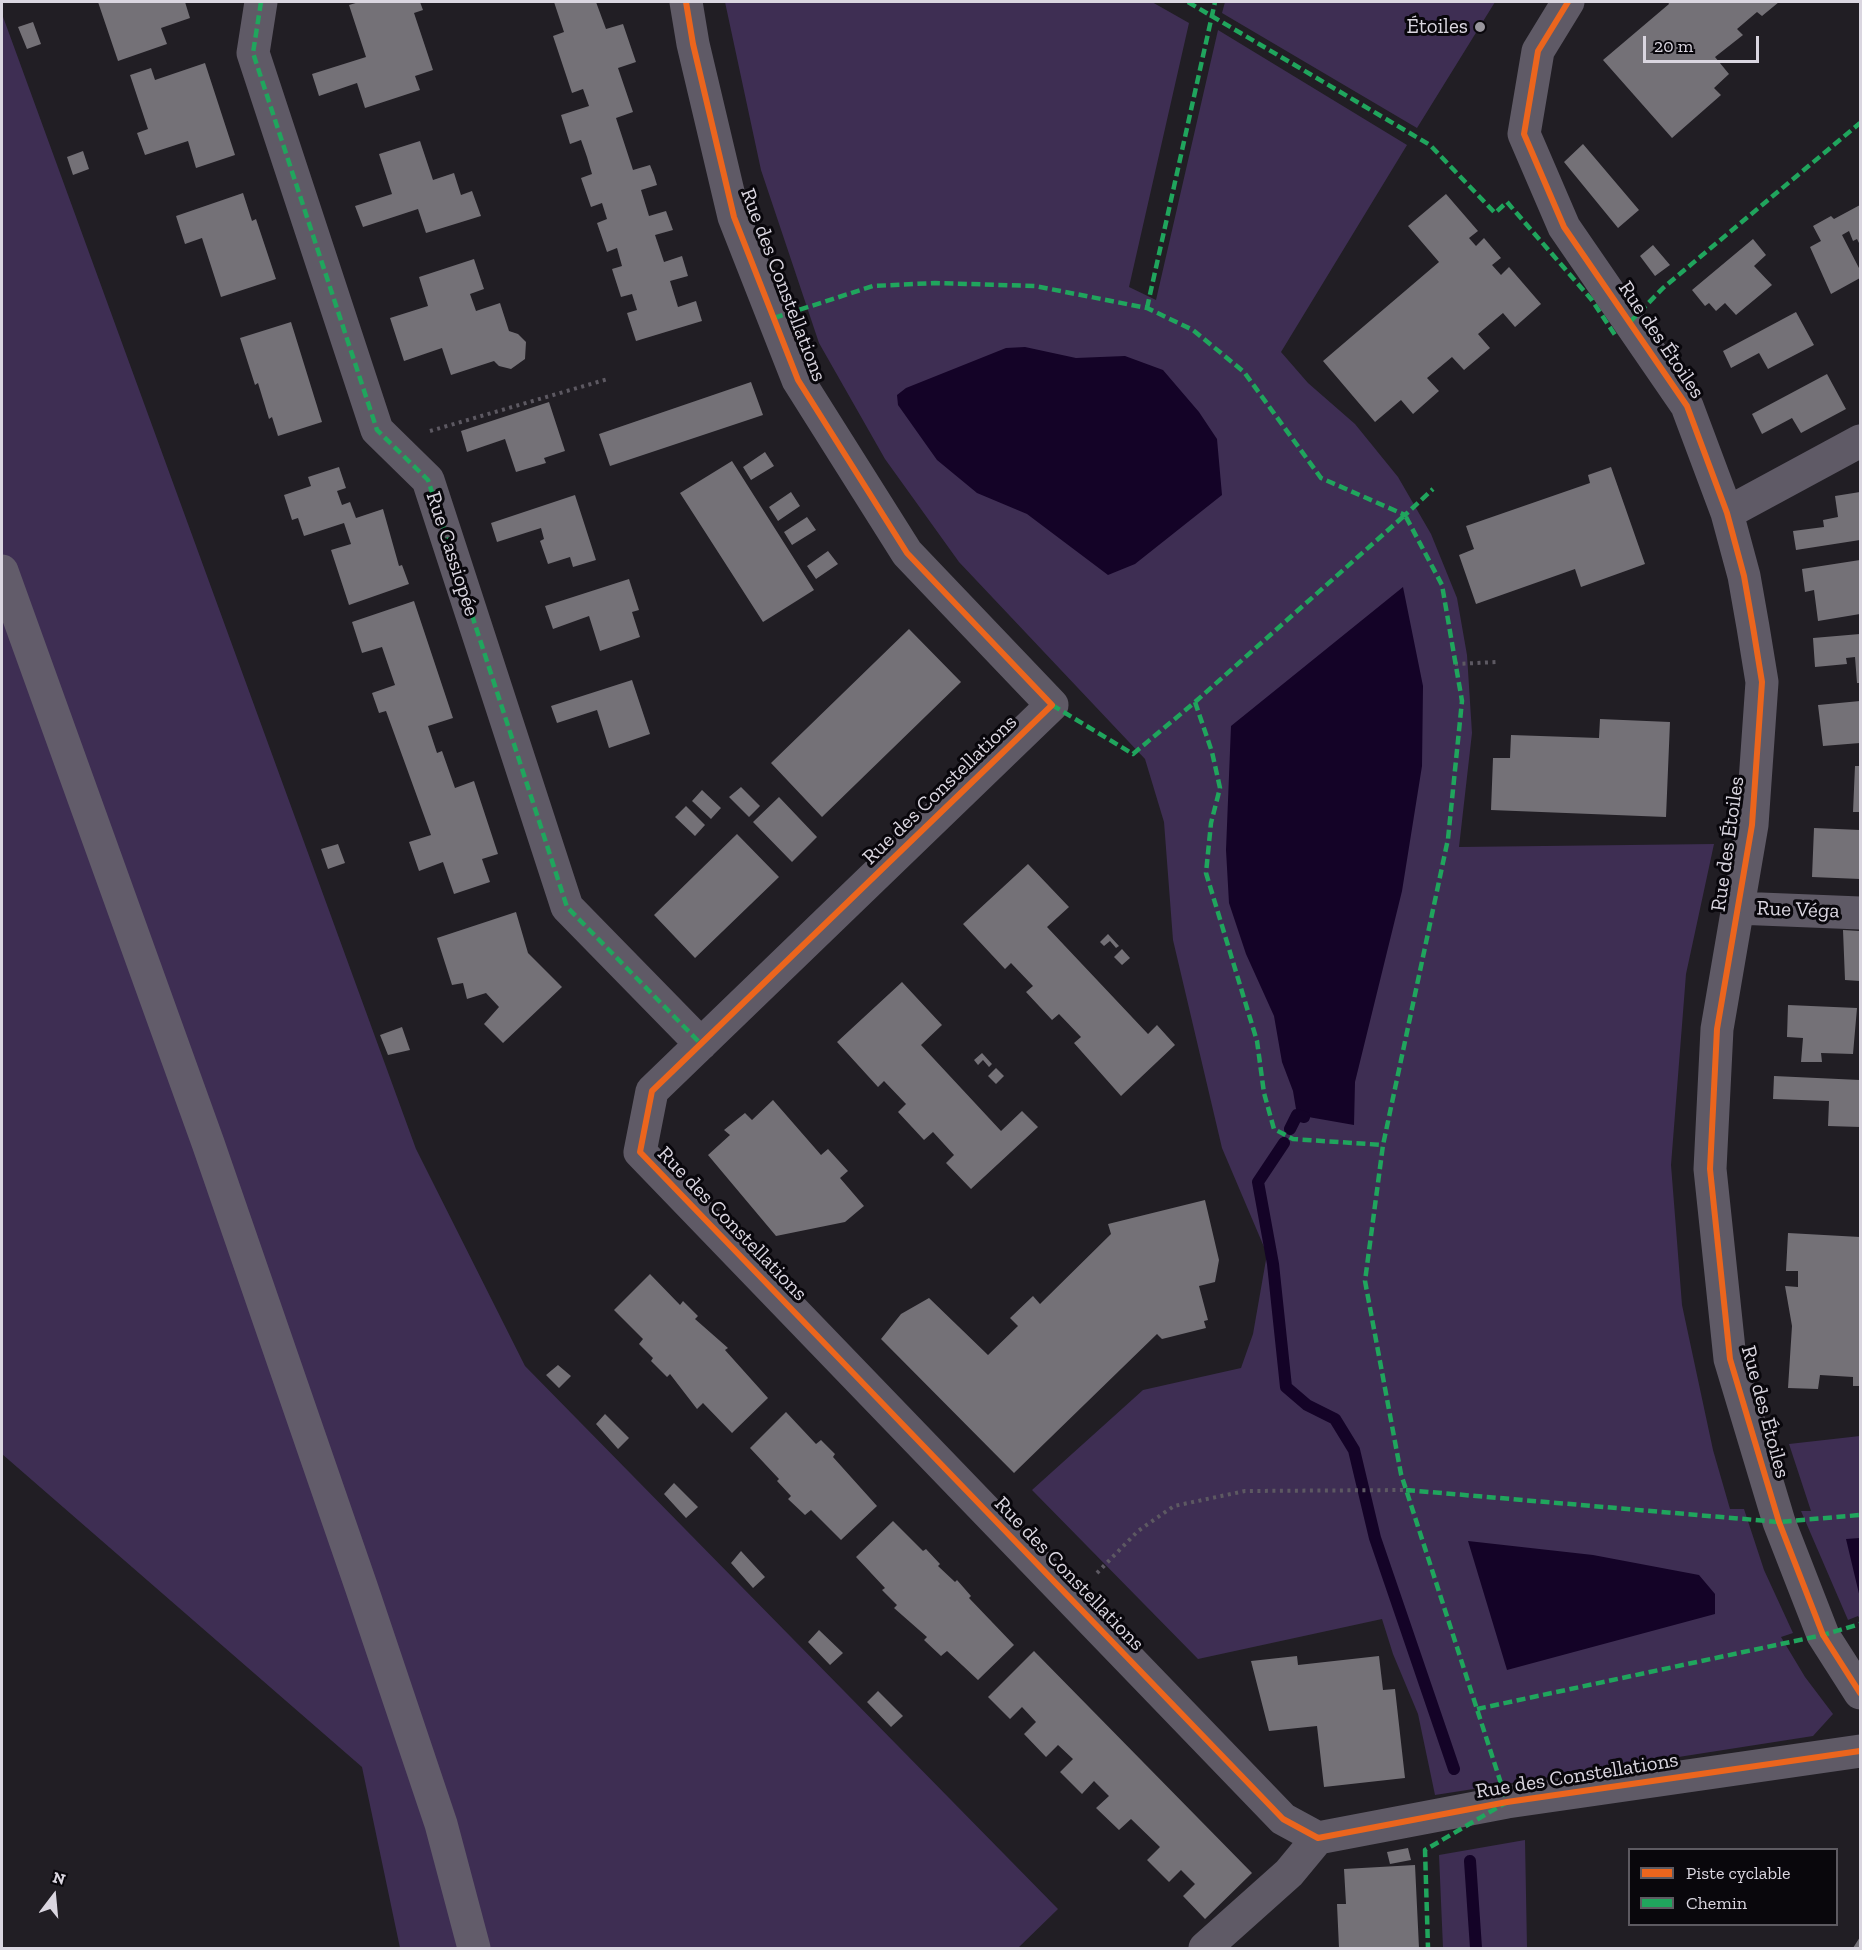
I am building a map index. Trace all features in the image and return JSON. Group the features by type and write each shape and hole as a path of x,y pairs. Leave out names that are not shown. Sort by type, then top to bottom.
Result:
{"main road":[{"path":"2,571 208,1143 361,1586 441,1824 474,1948"}],"street":[{"name":"Rue Cassiopée","path":"261,2 253,53 376,430 428,480 567,907 700,1044"},
{"name":"Rue des Constellations","path":"687,2 693,44 734,217 798,380 907,553 1052,705 652,1090 640,1152 1283,1819 1318,1838 1507,1802 1860,1751"},
{"name":"Rue des Étoiles","path":"1568,2 1538,51 1524,135 1564,227 1688,406 1727,513 1744,576 1762,682 1752,825 1717,1029 1710,1169 1730,1359 1779,1522 1823,1635 1860,1693"},
{"path":"1727,513 1860,441"},
{"name":"Rue Véga","path":"1736,908 1860,913"},
{"path":"1205,1948 1289,1873 1318,1838"}],"path":[{"path":"389,443 608,379"},
{"path":"1455,663 1497,662"},
{"path":"1071,1599 1138,1531 1174,1506 1245,1491 1406,1490"}],"shaded area":[{"path":"725,2 1152,2 1189,23 1129,287 1156,300 1218,30 1407,145 1281,352 1308,383 1355,424 1398,477 1431,534 1457,598 1467,655 1472,733 1459,847 1714,844 1686,974 1671,1165 1682,1305 1713,1450 1730,1509 1744,1509 1764,1570 1793,1633 1781,1637 1805,1677 1833,1714 1813,1736 1435,1795 1418,1714 1393,1654 1382,1619 1198,1659 1032,1490 1143,1390 1241,1368 1253,1334 1267,1254 1222,1148 1173,940 1164,822 1145,759 959,562 885,459 819,343 761,170"},
{"path":"1225,2 1495,2 1417,128 1222,13"},
{"path":"2,14 416,1149 525,1366 1058,1909 1018,1948 400,1948 362,1767 2,1454"},
{"path":"1025,347 1076,358 1125,356 1163,370 1199,412 1217,439 1222,495 1135,564 1108,575 1027,514 977,493 937,460 898,405 897,395 906,388 1006,348"},
{"path":"1403,587 1423,686 1422,766 1402,891 1355,1082 1354,1125 1297,1115 1293,1091 1282,1062 1274,1016 1246,954 1229,903 1226,850 1231,726"},
{"path":"1860,1436 1860,1619 1858,1616 1848,1620 1801,1511 1811,1511 1789,1444"},
{"path":"1860,1538 1860,1598 1846,1539"},
{"path":"1468,1541 1593,1555 1699,1575 1715,1594 1715,1614 1507,1670"},
{"path":"1525,1840 1527,1948 1443,1948 1439,1855"}],"building":[{"path":"98,2 185,2 190,18 161,28 167,44 118,61"},
{"path":"359,2 420,2 423,10 414,13 433,70 415,76 420,90 365,108 357,83 319,96 312,74 366,57 349,5"},
{"path":"554,2 596,2 606,29 623,24 636,62 618,68 633,112 616,118 633,170 650,165 654,175 657,185 641,190 649,216 666,211 673,230 655,235 664,262 682,256 688,276 670,281 678,307 696,301 702,321 636,341 627,313 637,310 632,294 621,297 612,269 622,266 617,248 607,252 597,223 607,219 602,203 591,207 581,178 592,174 587,157 581,140 570,144 561,115 589,106 583,89 572,93 553,36 564,32"},
{"path":"1668,2 1779,2 1762,16 1757,12 1737,29 1743,35 1715,57 1729,74 1714,88 1721,95 1672,138 1603,60 1669,4"},
{"path":"33,22 41,44 27,49 18,27"},
{"path":"205,63 235,155 196,168 188,141 145,155 137,133 148,129 130,75 151,68 155,80"},
{"path":"420,141 433,180 454,173 461,195 472,191 481,216 426,233 418,209 363,227 355,206 392,194 379,154"},
{"path":"1583,144 1639,210 1618,228 1564,162"},
{"path":"83,151 89,169 73,175 67,157"},
{"path":"243,193 252,221 256,219 276,279 221,297 202,238 185,244 176,216"},
{"path":"1446,194 1478,231 1469,238 1476,246 1484,238 1501,258 1492,265 1501,275 1509,267 1541,304 1515,327 1503,313 1478,334 1490,348 1464,370 1452,357 1427,378 1439,391 1413,414 1401,400 1375,422 1323,361 1439,262 1408,226"},
{"path":"1860,205 1860,245 1857,239 1853,241 1849,231 1842,235 1860,270 1860,278 1831,294 1810,247 1821,241 1813,226 1831,216 1834,219"},
{"path":"1753,239 1766,255 1754,266 1772,285 1736,315 1725,303 1716,311 1709,303 1705,306 1692,290"},
{"path":"1653,245 1670,265 1655,276 1640,256"},
{"path":"474,259 484,289 470,294 476,311 500,303 509,331 518,334 526,342 525,359 511,369 499,366 494,361 451,375 442,348 404,361 390,318 428,306 419,277"},
{"path":"1796,312 1814,345 1768,369 1759,353 1731,368 1723,351"},
{"path":"291,322 322,422 278,436 272,417 269,419 258,383 255,385 240,338"},
{"path":"1827,374 1846,409 1801,433 1792,418 1762,434 1752,414"},
{"path":"751,382 763,415 610,466 599,434"},
{"path":"549,402 565,451 544,458 546,463 516,472 505,439 467,452 461,431"},
{"path":"765,452 774,466 751,480 743,467"},
{"path":"732,461 814,590 763,622 680,493"},
{"path":"339,467 346,488 337,491 342,505 350,502 356,518 383,509 399,566 402,565 409,584 349,605 331,550 351,544 344,523 304,536 298,518 292,520 284,495 311,486 308,477"},
{"path":"1611,467 1645,564 1581,587 1575,569 1476,604 1459,555 1474,549 1466,526 1590,483 1588,475"},
{"path":"791,492 800,506 778,521 769,507"},
{"path":"1860,492 1860,540 1796,550 1793,531 1824,527 1823,520 1838,517 1835,496"},
{"path":"575,495 596,560 573,567 570,557 548,564 540,541 544,539 541,528 497,542 491,523"},
{"path":"807,517 816,530 792,545 784,532"},
{"path":"828,551 838,564 816,579 807,566"},
{"path":"1860,560 1860,614 1818,621 1814,590 1805,592 1802,569"},
{"path":"629,579 639,610 632,612 640,637 600,651 589,616 553,629 545,606"},
{"path":"414,601 453,718 428,726 437,753 442,751 455,788 474,781 498,854 482,859 490,882 454,894 443,862 419,871 409,842 431,835 386,711 379,713 372,693 395,685 382,647 362,653 352,622"},
{"path":"909,629 961,682 822,817 771,763"},
{"path":"1860,634 1860,683 1857,683 1855,657 1846,658 1847,664 1815,667 1813,638"},
{"path":"632,680 650,734 609,748 597,710 557,723 551,706"},
{"path":"1860,701 1860,743 1823,746 1818,705"},
{"path":"1600,719 1670,722 1666,817 1491,810 1493,758 1510,758 1511,735 1599,738"},
{"path":"1855,766 1860,766 1860,812 1853,812"},
{"path":"741,787 760,806 749,817 729,797"},
{"path":"702,790 721,808 711,819 692,801"},
{"path":"779,797 817,837 792,862 753,822"},
{"path":"686,806 705,825 695,836 675,817"},
{"path":"1814,828 1860,830 1860,879 1812,877"},
{"path":"737,834 779,877 695,958 654,915"},
{"path":"338,844 345,863 328,869 321,849"},
{"path":"1028,864 1069,907 1047,927 1148,1034 1157,1025 1175,1045 1121,1096 1074,1043 1081,1037 1059,1014 1052,1020 1026,992 1033,986 1011,963 1005,969 963,924"},
{"path":"516,912 528,953 562,987 503,1043 484,1024 499,1007 486,993 467,999 463,983 452,985 437,938"},
{"path":"1843,930 1860,931 1860,981 1845,980"},
{"path":"1108,934 1119,946 1116,948 1110,941 1104,946 1100,942"},
{"path":"1122,949 1130,958 1122,965 1114,957"},
{"path":"902,982 942,1025 921,1045 1001,1131 1022,1111 1038,1127 971,1189 946,1163 954,1155 933,1132 924,1140 898,1112 906,1104 884,1081 878,1087 837,1042"},
{"path":"1788,1005 1857,1008 1853,1054 1821,1053 1822,1062 1801,1062 1803,1038 1787,1037"},
{"path":"402,1027 410,1050 388,1055 380,1035"},
{"path":"982,1053 992,1064 989,1067 983,1060 978,1065 974,1060"},
{"path":"996,1068 1004,1076 996,1084 988,1076"},
{"path":"1774,1076 1860,1080 1860,1127 1828,1126 1829,1101 1773,1099"},
{"path":"773,1100 821,1155 828,1149 848,1171 840,1178 864,1206 845,1222 776,1236 708,1155 730,1135 724,1130 745,1113 752,1120"},
{"path":"1205,1200 1219,1260 1215,1282 1199,1286 1208,1320 1204,1321 1206,1328 1162,1339 1157,1334 1014,1473 881,1339 901,1314 929,1298 988,1355 1018,1326 1010,1318 1033,1296 1040,1304 1111,1234 1108,1224"},
{"path":"1788,1233 1860,1237 1860,1386 1853,1386 1853,1377 1820,1375 1818,1389 1788,1388 1792,1326 1785,1286 1798,1287 1798,1271 1786,1271"},
{"path":"650,1274 680,1305 683,1301 698,1316 695,1319 728,1348 725,1350 768,1398 732,1433 703,1403 697,1409 670,1374 667,1377 651,1361 653,1358 639,1344 643,1339 614,1310"},
{"path":"558,1365 571,1376 559,1388 546,1375"},
{"path":"786,1412 816,1444 821,1440 835,1454 833,1457 877,1506 841,1540 811,1510 805,1515 788,1499 791,1496 777,1481 779,1479 750,1448"},
{"path":"605,1414 629,1438 618,1449 596,1424"},
{"path":"674,1483 698,1507 686,1518 664,1494"},
{"path":"893,1521 923,1551 926,1549 940,1564 938,1566 955,1582 957,1580 971,1596 969,1598 1014,1645 978,1680 947,1651 941,1656 924,1640 927,1637 894,1608 897,1605 882,1590 885,1588 856,1557"},
{"path":"741,1551 765,1577 753,1588 731,1563"},
{"path":"819,1630 843,1653 830,1665 808,1642"},
{"path":"1034,1651 1252,1873 1205,1919 1183,1896 1195,1884 1181,1870 1169,1882 1147,1860 1160,1847 1131,1819 1119,1830 1096,1808 1109,1796 1094,1781 1082,1794 1060,1772 1073,1759 1058,1745 1046,1757 1024,1734 1036,1722 1022,1707 1010,1719 988,1697"},
{"path":"1297,1656 1298,1665 1379,1656 1383,1690 1395,1689 1405,1778 1324,1787 1317,1726 1269,1731 1251,1661"},
{"path":"878,1691 903,1716 891,1727 867,1702"},
{"path":"1408,1848 1411,1860 1390,1864 1387,1852"},
{"path":"1415,1865 1419,1948 1339,1948 1337,1904 1346,1904 1344,1869"},
{"path":"1860,1937 1860,1948 1853,1948"}],"waterway":[{"path":"1290,1129 1297,1115 1304,1117"},
{"path":"1284,1143 1258,1182 1273,1264 1286,1387 1307,1405 1335,1419 1354,1450 1375,1538 1454,1769"},
{"path":"1470,1861 1476,1948"}],"marked path":[{"path":"261,2 253,53 377,430 428,480 567,907 701,1044"},
{"path":"1188,2 1430,145 1495,213 1507,202 1591,299 1615,335"},
{"path":"1147,308 1215,2"},
{"path":"1630,322 1663,288 1860,123"},
{"path":"774,318 873,286 935,283 1035,286 1147,308 1193,330 1244,372 1321,478 1405,515 1433,489"},
{"path":"1052,705 1133,754 1195,702 1405,515 1442,585 1462,701 1448,839 1383,1145 1365,1281 1401,1474 1507,1802 1425,1850 1428,1948"},
{"path":"1195,702 1212,752 1220,788 1211,823 1206,873 1257,1041 1264,1093 1274,1129 1293,1139 1383,1145"},
{"path":"1406,1490 1779,1522 1860,1515"},
{"path":"1477,1709 1823,1635 1860,1624"}],"cycle path":[{"path":"686,2 693,44 734,217 798,380 907,553 1052,705 652,1091 640,1152 1283,1819 1318,1838 1507,1802 1860,1751"},
{"path":"1568,2 1538,51 1524,134 1564,227 1687,406 1727,513 1744,576 1753,627 1762,682 1752,825 1717,1029 1710,1169 1730,1359 1779,1522 1823,1635 1860,1693"}],"place":[{"name":"Étoiles","path":"1480,27"}]}
